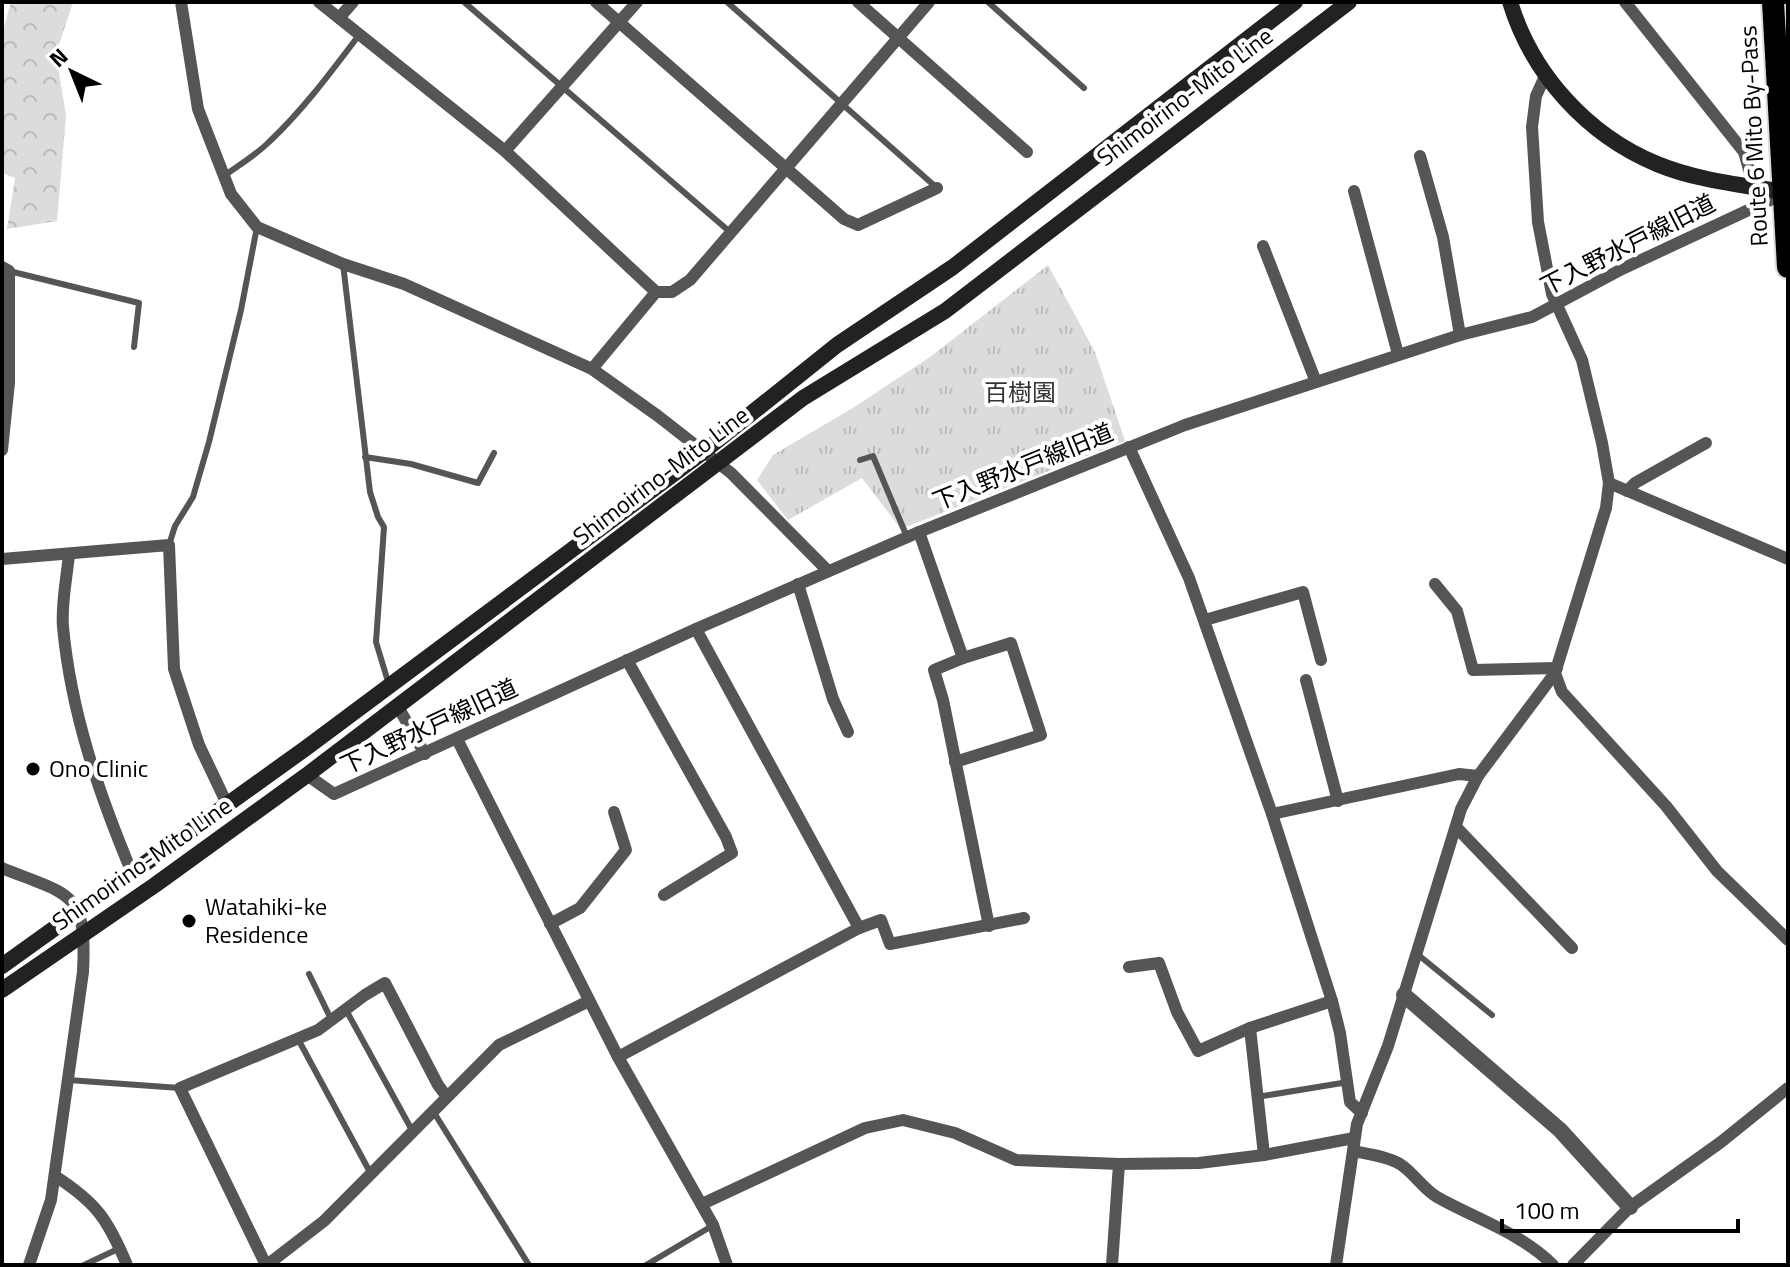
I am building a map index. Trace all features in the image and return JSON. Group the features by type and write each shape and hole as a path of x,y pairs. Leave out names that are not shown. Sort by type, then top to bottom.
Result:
{"highway":[{"name":"Route 6 Mito By-Pass","path":"1773,2 1781,195 1788,267"}],"main road":[{"name":"Shimoirino-Mito Line","path":"2,966 389,686 703,452 837,345 953,267 1295,2"},
{"name":"Shimoirino-Mito Line","path":"2,990 307,775 803,398 945,311 1349,2"},
{"path":"1510,2 1516,23 1546,74 1580,115 1598,131 1642,157 1686,173 1781,195"}],"street":[{"path":"181,2 198,109 224,176 242,210 257,227 343,264 404,284 592,369 731,473 828,571"},
{"path":"319,2 505,151 656,292 672,292 690,280 929,2"},
{"path":"339,18 353,2"},
{"path":"596,2 844,219 858,225 937,188"},
{"path":"505,151 637,2"},
{"path":"858,2 1027,152"},
{"path":"1625,2 1744,152 1754,187"},
{"path":"1336,1265 1353,1144 1388,1046 1461,809 1478,776 1556,670 1606,508 1609,483 1602,443 1582,360 1556,306 1538,222 1532,127 1536,96 1546,74"},
{"path":"1420,156 1443,237 1460,335"},
{"path":"1354,191 1398,354"},
{"name":"下入野水戸線旧道","path":"307,775 334,794 696,629 913,535 1185,425 1398,354 1532,317 1622,269 1781,195"},
{"path":"1263,246 1316,382"},
{"path":"2,450 9,383 6,269"},
{"path":"592,369 656,292"},
{"path":"1627,491 1635,483 1706,443"},
{"path":"1129,447 1205,620 1332,1001 1350,1102 1362,1113"},
{"path":"1609,483 1788,559"},
{"path":"913,535 963,658"},
{"path":"2,559 169,545 174,669 199,745 227,804"},
{"path":"69,554 62,625 80,723 91,769 132,873"},
{"path":"798,584 833,699 848,732"},
{"path":"1435,584 1457,611 1473,670 1556,670"},
{"path":"1205,620 1303,592 1321,660"},
{"path":"696,629 859,928"},
{"path":"955,762 1041,735 1011,643 934,670 943,700 955,762 989,926"},
{"path":"627,660 732,853 664,895"},
{"path":"1556,670 1562,692 1666,806 1717,871 1788,940"},
{"path":"1306,680 1338,801"},
{"path":"397,705 425,754"},
{"path":"457,739 618,1057 713,1225 727,1265"},
{"path":"1272,814 1459,774 1478,776"},
{"path":"550,924 580,908 626,850 614,812"},
{"path":"1456,827 1572,948"},
{"path":"2,868 65,893 78,913 84,934 83,972 55,1176 51,1200 29,1265"},
{"path":"618,1057 859,928 881,920 890,944 1024,918"},
{"path":"1129,967 1159,963 1177,1012 1198,1051 1250,1028 1332,1001"},
{"path":"447,1097 385,983 332,1021 298,1039 180,1088 266,1265 324,1221 499,1045 589,1001"},
{"path":"1404,995 1560,1130 1630,1207"},
{"path":"1250,1028 1264,1155"},
{"path":"1573,1265 1630,1207 1721,1142 1788,1088"},
{"path":"702,1204 865,1128 903,1120 955,1133 1016,1160 1199,1163 1353,1144 1402,1165 1433,1195 1505,1231 1540,1252 1553,1265"},
{"path":"1112,1265 1119,1164"},
{"path":"55,1176 85,1195 101,1213 127,1265"}],"lane":[{"path":"464,2 730,232"},
{"path":"727,2 937,188"},
{"path":"988,2 1084,88"},
{"path":"224,176 268,144 314,94 360,34"},
{"path":"169,545 175,526 193,497 209,442 241,310 257,227"},
{"path":"343,264 370,492 384,527 376,642 389,686"},
{"path":"6,269 139,303 134,347"},
{"path":"365,457 411,464 478,483 494,453"},
{"path":"860,460 873,456 913,535"},
{"path":"1416,953 1492,1015"},
{"path":"309,974 332,1021"},
{"path":"346,1010 413,1132"},
{"path":"298,1039 371,1174"},
{"path":"68,1080 180,1088"},
{"path":"1257,1097 1348,1082"},
{"path":"433,1111 529,1265"},
{"path":"646,1265 713,1225"},
{"path":"84,1265 120,1248"}],"green space":[{"path":"11,2 73,2 56,54 66,116 57,221 7,229 15,178 2,173 2,34"},
{"name":"百樹園","path":"1048,265 1095,352 1125,441 901,529 862,478 788,520 757,480 773,455 930,357"}],"place":[{"name":"Ono Clinic","path":"33,769"},
{"name":"Watahiki-ke Residence","path":"189,921"}]}
